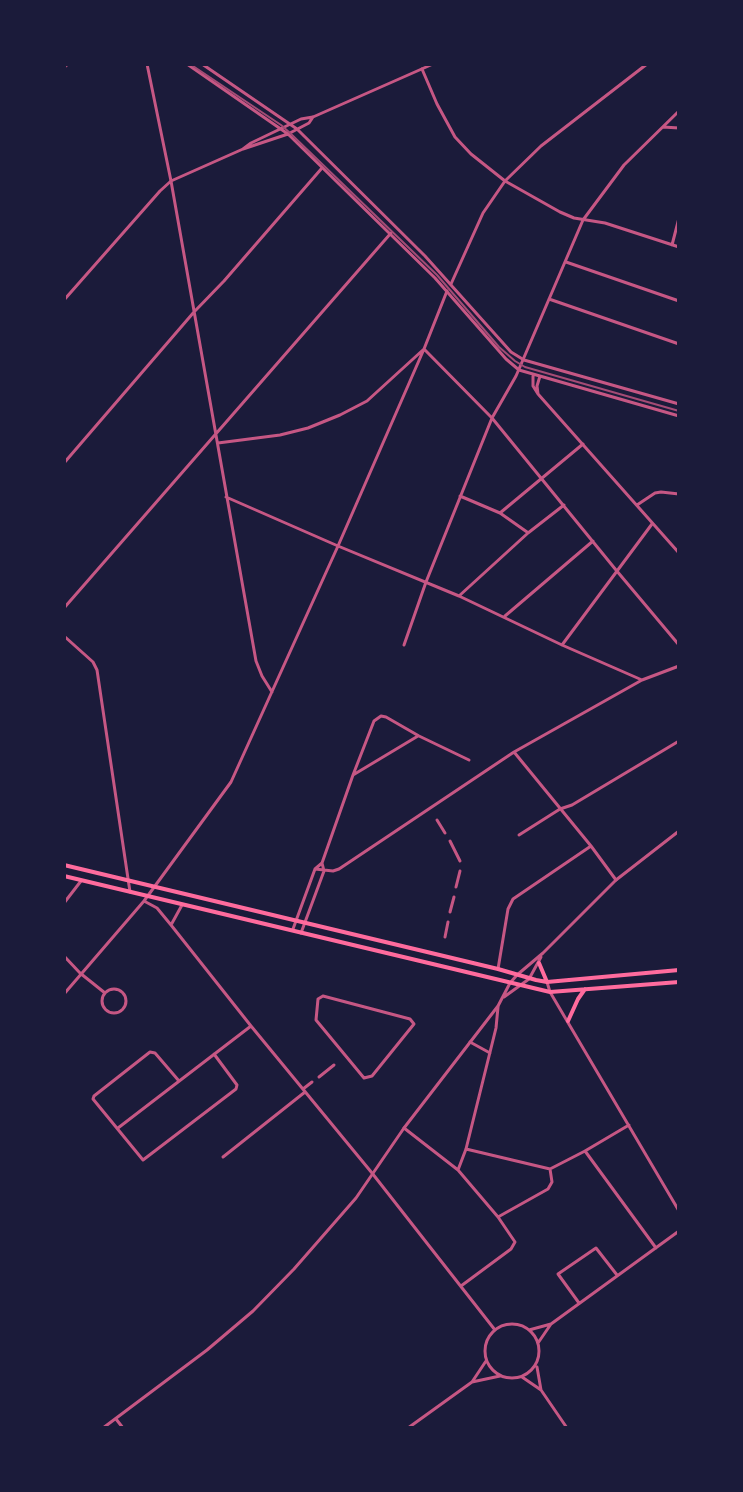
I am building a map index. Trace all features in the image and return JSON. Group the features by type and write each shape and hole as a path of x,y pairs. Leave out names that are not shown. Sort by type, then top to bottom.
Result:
{"main road":[{"path":"64,865 304,923 441,952 529,979 547,982 679,970"},
{"path":"64,876 145,898 550,992 679,982"},
{"path":"539,963 547,982"},
{"path":"568,1021 585,989"}],"street":[{"path":"187,64 288,134 391,233 519,370 679,416"},
{"path":"202,64 297,129 425,256 511,352 524,360 679,404"},
{"path":"243,149 291,124 433,64"},
{"path":"451,284 483,213 505,181 541,146 647,64"},
{"path":"148,65 256,661 272,692"},
{"path":"422,69 455,137 505,181 560,212 679,247"},
{"path":"404,645 492,418 524,360 583,220 624,165 679,111"},
{"path":"64,300 171,181 243,149 288,134 309,123 313,117"},
{"path":"663,127 679,128"},
{"path":"64,463 322,168"},
{"path":"672,245 679,218"},
{"path":"64,608 391,233"},
{"path":"566,262 679,301"},
{"path":"64,994 155,887 227,790 338,546 447,291"},
{"path":"549,299 679,344"},
{"path":"424,349 492,418 679,645"},
{"path":"217,443 280,435 340,415 367,401 424,349"},
{"path":"533,374 533,386 538,394 679,553"},
{"path":"538,394 540,376"},
{"path":"500,513 583,444"},
{"path":"637,505 655,493 679,494"},
{"path":"460,496 500,513 528,533"},
{"path":"226,497 459,596 642,680"},
{"path":"459,596 528,533 564,505"},
{"path":"562,645 652,524"},
{"path":"504,617 593,541"},
{"path":"64,636 93,662 97,670 131,892"},
{"path":"315,869 333,871 349,864 514,752 642,680 679,666"},
{"path":"293,931 315,869 322,863 353,775 378,717 386,717 469,760"},
{"path":"353,775 419,736"},
{"path":"519,835 679,741"},
{"path":"514,752 616,880"},
{"path":"437,820 445,833"},
{"path":"103,1428 207,1350 253,1311 294,1269 344,1214 404,1128 498,1006 517,975 616,880 679,831"},
{"path":"450,841 460,861"},
{"path":"498,969 508,909 513,899 591,846"},
{"path":"301,933 324,871 322,863"},
{"path":"456,887 460,871"},
{"path":"64,903 81,881"},
{"path":"450,912 454,897"},
{"path":"145,898 157,908 372,1173 495,1330"},
{"path":"171,925 182,905"},
{"path":"445,937 448,922"},
{"path":"503,997 529,979 543,953"},
{"path":"64,956 105,993"},
{"path":"547,982 679,1211"},
{"path":"113,989 121,991 125,999 124,1007 117,1012 105,1009 102,1001 105,993 113,989"},
{"path":"320,996 414,1021 370,1078 362,1076 344,1057 316,1020 320,996"},
{"path":"458,1170 490,1053 498,1006"},
{"path":"118,1128 251,1026"},
{"path":"470,1042 490,1053"},
{"path":"179,1081 155,1053 150,1052 93,1097 142,1160 236,1089 237,1085 214,1054"},
{"path":"319,1077 334,1065"},
{"path":"223,1157 312,1082"},
{"path":"466,1149 550,1169 629,1125"},
{"path":"404,1128 458,1170 515,1242 511,1249 460,1286"},
{"path":"585,1151 656,1248"},
{"path":"498,1217 548,1189 552,1182 550,1169"},
{"path":"538,1343 551,1324 679,1231"},
{"path":"579,1303 558,1274 596,1248 617,1275"},
{"path":"500,1376 486,1361 488,1339 495,1330 512,1324 529,1330 551,1324"},
{"path":"472,1382 500,1376 515,1379 528,1374 539,1358 538,1343 529,1330"},
{"path":"408,1428 472,1382 486,1361"},
{"path":"536,1365 541,1390"},
{"path":"522,1377 541,1390 567,1428"},
{"path":"116,1419 123,1428"}],"tram line":[{"path":"190,64 290,133 437,275 499,347 515,361 525,367 679,411"}],"railway":[{"path":"64,68 69,64"}]}
